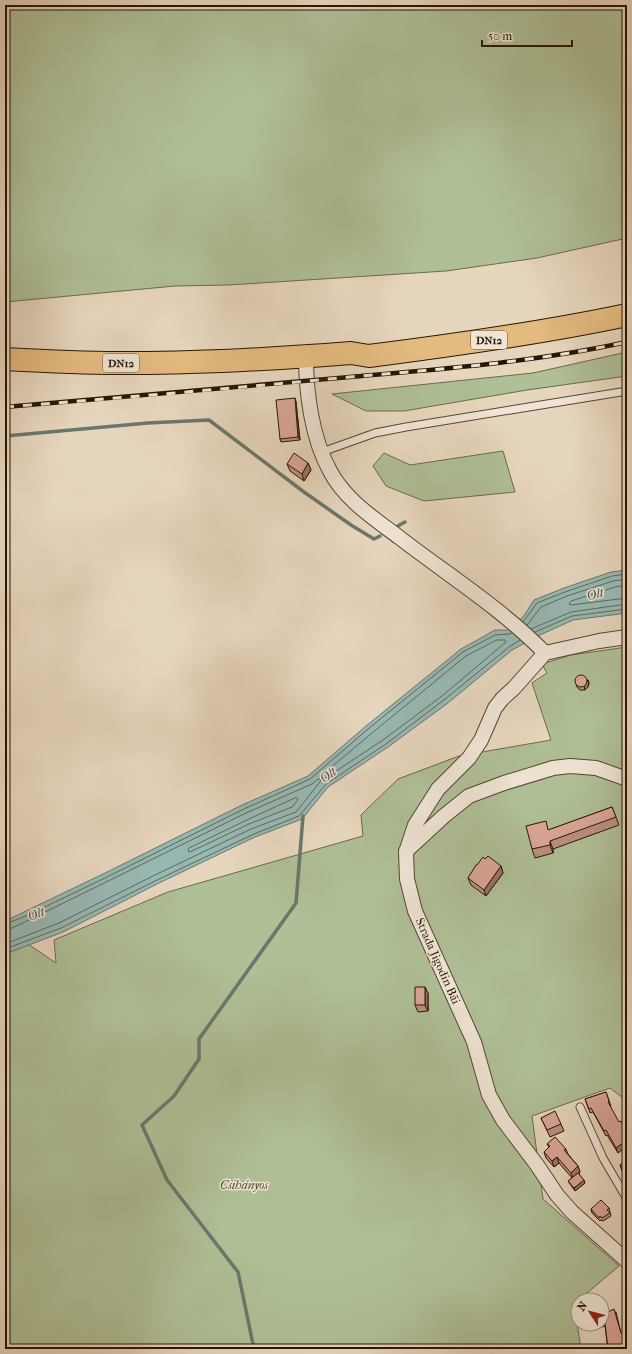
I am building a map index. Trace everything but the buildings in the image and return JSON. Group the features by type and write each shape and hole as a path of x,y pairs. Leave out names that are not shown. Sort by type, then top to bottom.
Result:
{"highway":[{"name":"DN12","path":"351,353 370,345 485,330 591,312 627,304"},
{"name":"DN12","path":"5,358 116,364 238,361 351,353 369,356 486,340 627,315"}],"street":[{"path":"306,356 306,381 314,425 322,452 330,472 337,483 361,508 508,619 535,642 545,653 627,637"},
{"name":"Strada Jigodin Băi","path":"545,653 514,688 502,698 495,708 481,740 469,758 438,789 414,825 406,852 407,879 415,911 474,1042 489,1095 503,1120 537,1165 557,1195 572,1212 627,1261"},
{"path":"406,852 444,816 469,796 504,783 553,768 570,766 596,768 627,779"}],"lane":[{"path":"322,452 375,433 627,391"},
{"path":"580,1107 603,1158 627,1199"}],"green space":[{"path":"5,5 627,5 627,238 537,258 446,271 229,285 175,286 5,302"},
{"path":"627,352 627,376 527,390 404,411 366,411 332,394 533,373"},
{"path":"503,451 515,492 424,501 386,486 373,466 384,453 410,465"},
{"name":"Csihányos","path":"627,647 627,1101 610,1088 532,1116 543,1199 619,1266 588,1292 570,1292 570,1332 578,1332 581,1349 5,1349 5,950 25,942 56,963 54,940 168,892 363,836 361,815 398,779 459,756 551,740 532,683 547,673 542,664 571,655"}],"water":[{"name":"Olt","path":"627,570 627,613 573,620 512,650 448,703 388,747 328,787 302,819 255,837 159,883 63,932 5,954 5,921 242,805 308,776 366,726 461,649 495,630 508,630 523,617 534,600 611,572"}],"waterway":[{"path":"5,436 148,423 209,420 304,492 351,525 374,539 380,536"},
{"path":"396,527 405,522"},
{"path":"254,1349 238,1272 167,1180 142,1125 174,1096 199,1059 199,1039 296,903 303,816"}],"railway":[{"path":"5,407 454,368 558,355 627,342"}]}
